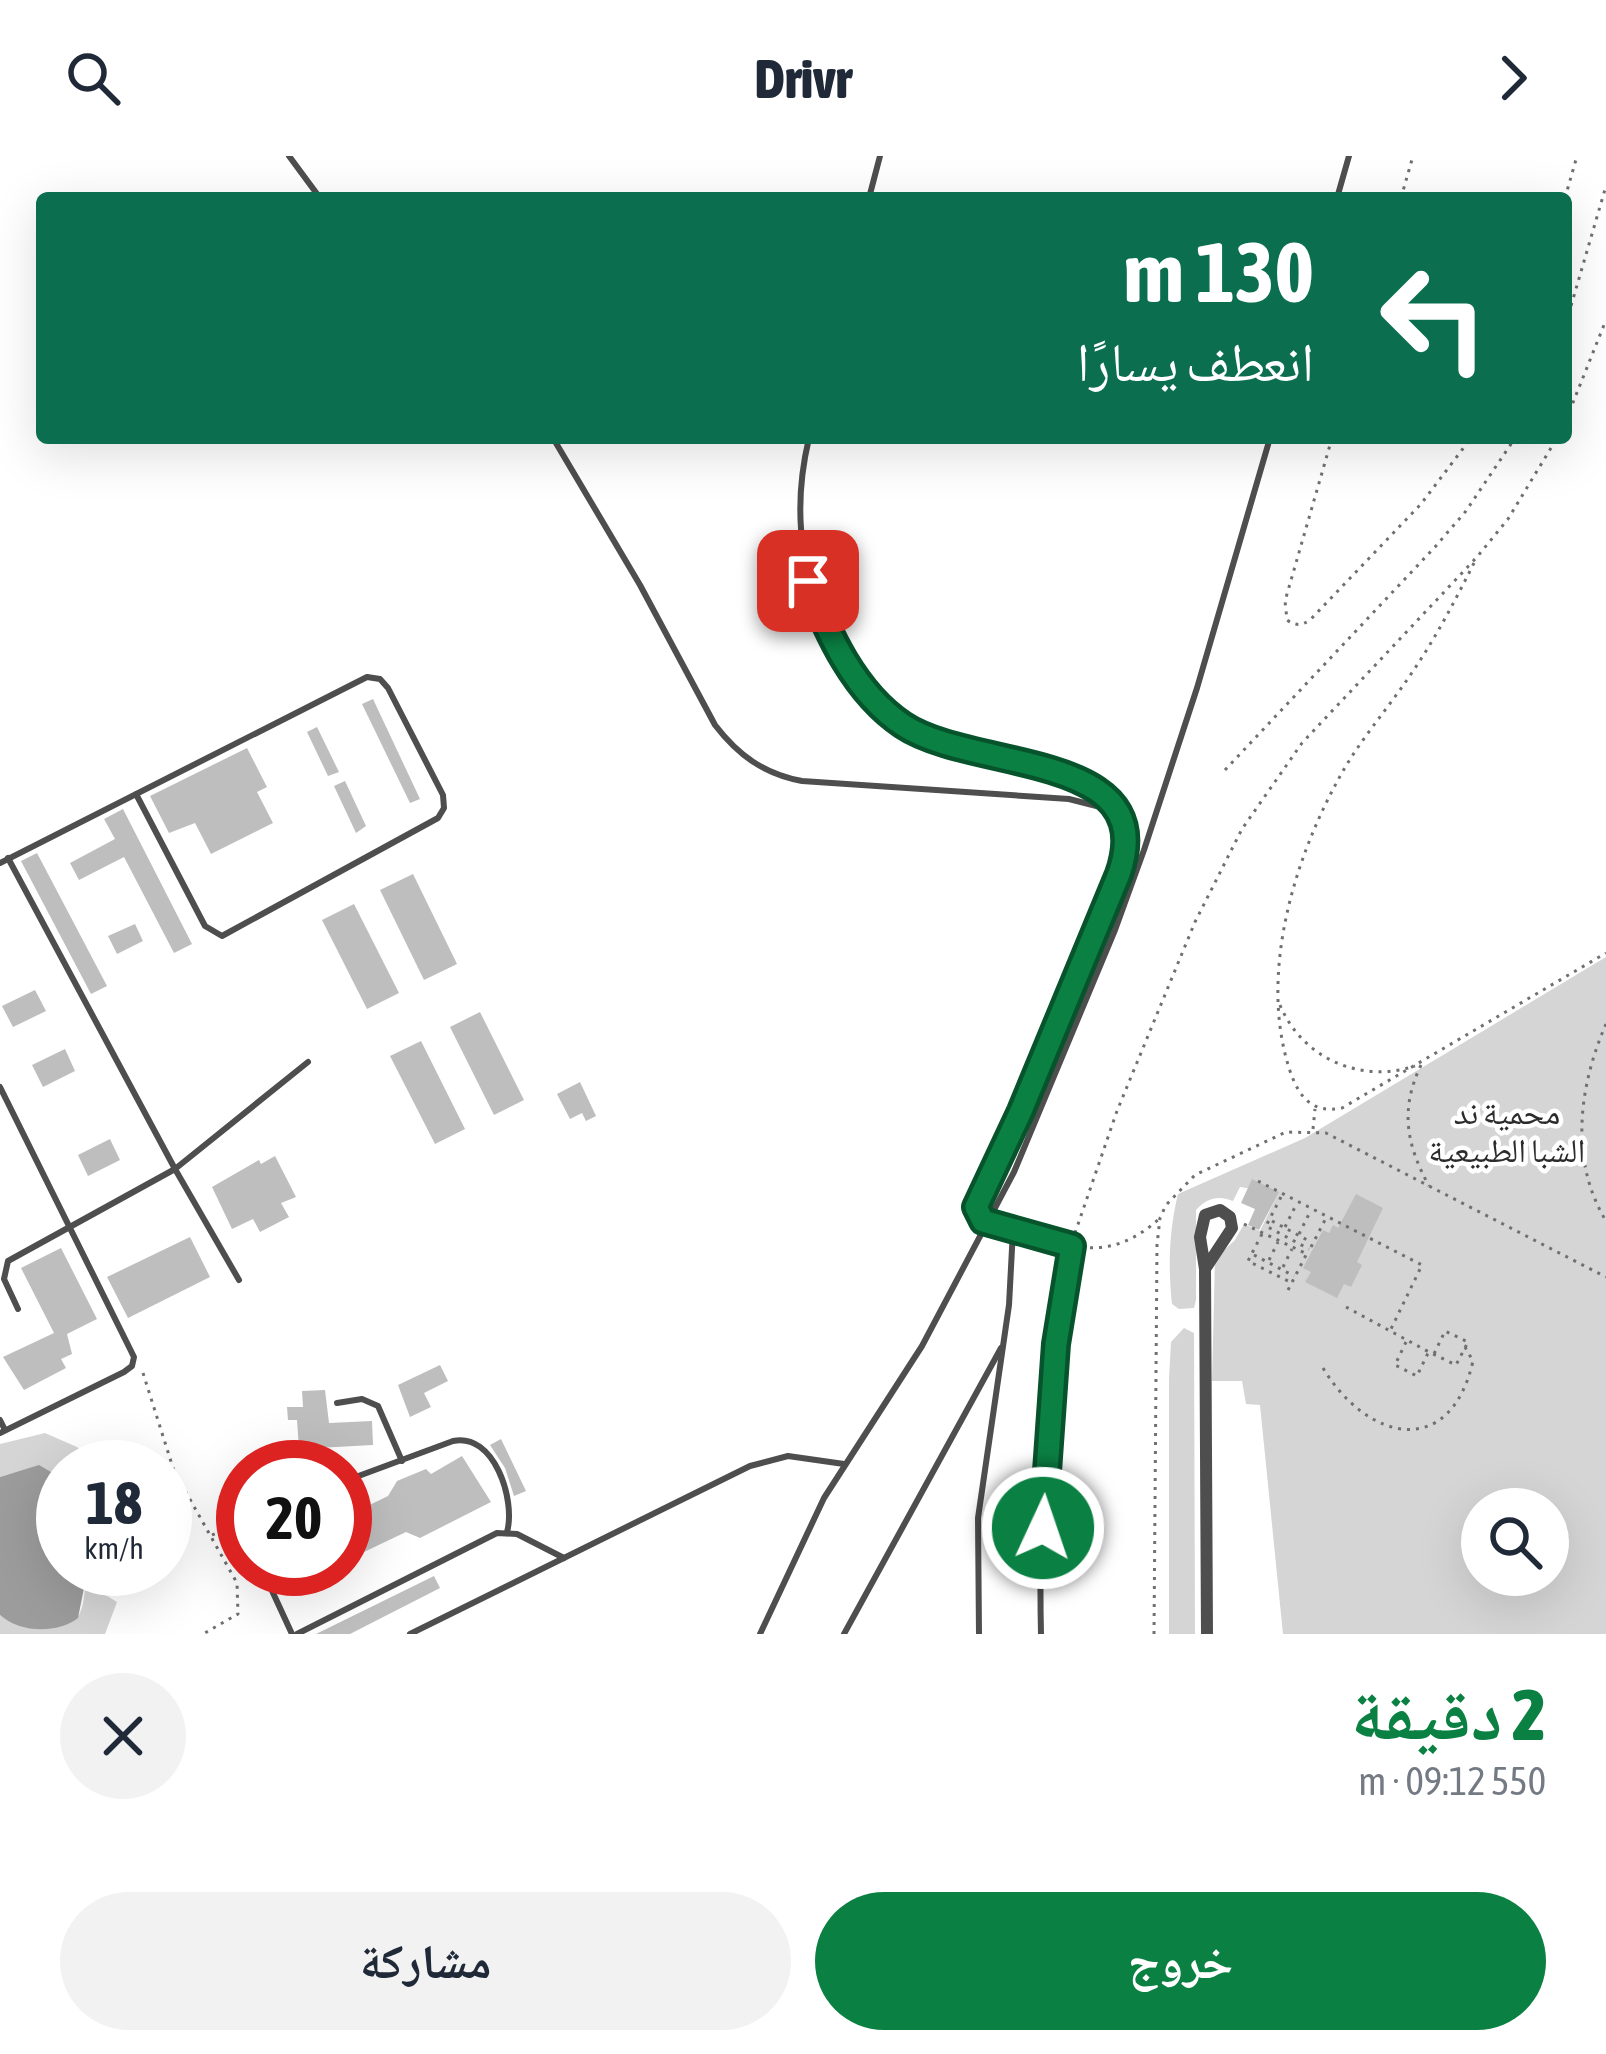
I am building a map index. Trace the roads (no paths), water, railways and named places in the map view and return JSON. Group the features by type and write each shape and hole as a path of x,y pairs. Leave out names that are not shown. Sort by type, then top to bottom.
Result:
{"street":[{"path":"1205,1269 1230,1234 1231,1217 1215,1209 1202,1218 1200,1248 1205,1269 1207,1634"}],"lane":[{"path":"290,156 316,192"},
{"path":"871,192 880,156"},
{"path":"1339,192 1349,156"},
{"path":"557,444 715,725 761,768 802,782 1069,799 1120,812"},
{"path":"808,444 799,493 799,538 808,581 823,623 862,685 879,705 922,736 1081,778 1110,798 1120,812 1127,843 1119,874 1021,1111 978,1199 978,1215 990,1223 1072,1246 1056,1344 1041,1634"},
{"path":"760,1634 844,1464 922,1346 990,1223 1144,850 1268,444"},
{"path":"136,794 205,926 222,936 438,818 445,808 443,795 388,688 374,677 362,680 4,860 239,1280"},
{"path":"18,1309 4,1279 8,1261 175,1169 308,1062"},
{"path":"0,1087 134,1357 124,1372 3,1432 0,1420"},
{"path":"979,1634 979,1519 1004,1342 1013,1230"},
{"path":"844,1634 1004,1342"},
{"path":"338,1402 368,1399 378,1406 402,1461"},
{"path":"372,1471 461,1438 477,1442 488,1454 508,1498 507,1532"},
{"path":"410,1634 769,1459 808,1456 844,1464"},
{"path":"275,1596 294,1634 487,1536 507,1532 564,1558"}],"park label":[{"name":"محمية ند الشبا الطبيعية","path":"1507,1131"}]}
